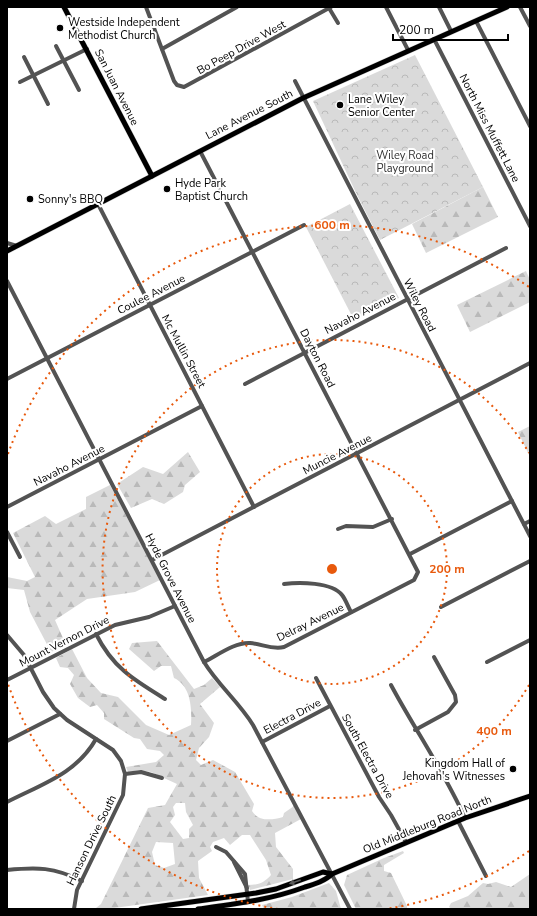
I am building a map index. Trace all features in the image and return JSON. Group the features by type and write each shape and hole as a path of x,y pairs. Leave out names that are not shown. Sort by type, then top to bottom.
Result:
{"main road":[{"name":"San Juan Avenue","path":"64,7 152,176"},
{"name":"Lane Avenue South","path":"7,251 303,98 507,7"},
{"name":"Old Middleburg Road North","path":"198,909 248,902 286,894 327,879 332,874 465,818 530,796"},
{"name":"Old Middleburg Road North","path":"141,909 161,908 247,892 276,889 323,872 332,874"}],"street":[{"path":"146,7 162,49 237,7"},
{"path":"330,7 338,23"},
{"name":"Bo Peep Drive West","path":"162,49 174,81 180,87 188,86 330,7"},
{"path":"386,7 408,50"},
{"path":"439,7 451,31"},
{"path":"520,7 530,26"},
{"path":"476,20 530,126"},
{"name":"North Miss Muffett Lane","path":"434,39 530,226"},
{"path":"56,46 79,90"},
{"path":"20,82 86,49"},
{"path":"24,57 48,104"},
{"name":"Wiley Road","path":"295,81 530,536"},
{"name":"Dayton Road","path":"200,150 410,554 417,568 418,575"},
{"name":"Mc Mullin Street","path":"98,204 254,507"},
{"name":"Coulee Avenue","path":"7,379 304,225"},
{"path":"7,243 17,246"},
{"name":"Navaho Avenue","path":"245,384 506,248"},
{"name":"Hyde Grove Avenue","path":"7,281 204,662 216,680 240,705 262,742 350,909"},
{"name":"Muncie Avenue","path":"152,560 530,364"},
{"name":"Navaho Avenue","path":"7,507 202,406"},
{"path":"410,554 512,501"},
{"path":"338,529 346,526 373,527 392,519"},
{"path":"524,524 530,522"},
{"path":"7,532 20,557"},
{"path":"441,607 530,561"},
{"name":"Delray Avenue","path":"204,662 241,644 251,643 276,648 284,647 414,580 418,575"},
{"path":"284,584 298,582 334,589 342,596 351,612"},
{"name":"Mount Vernon Drive","path":"7,680 115,625 150,617 175,606"},
{"path":"96,634 106,653 121,670 165,699"},
{"path":"7,635 18,647 43,692 60,714 113,750 121,761 126,774 141,772 162,778"},
{"path":"487,662 530,640"},
{"path":"415,730 448,712 456,702 455,694 434,657"},
{"name":"South Electra Drive","path":"316,678 379,798 391,815 406,842"},
{"path":"391,685 415,730 431,752 465,818"},
{"name":"Electra Drive","path":"262,742 330,706"},
{"path":"7,741 60,714"},
{"path":"7,802 72,768 86,756 96,739"},
{"name":"Hanson Drive South","path":"74,909 75,896 120,802 125,788 126,774"},
{"path":"458,821 486,876"},
{"path":"216,847 226,852 245,874 248,902"},
{"path":"7,870 30,868 52,869 82,881"}],"green space":[{"name":"Wiley Road Playground","path":"415,55 483,187 380,240 313,101"},
{"path":"483,187 498,217 426,253 412,224"},
{"path":"350,204 399,298 354,320 306,227"},
{"path":"526,271 530,280 530,302 470,332 457,305"},
{"path":"530,426 530,457 518,432"},
{"path":"188,452 200,472 185,485 183,492 164,504 152,499 131,508 117,484 143,467 163,474"},
{"path":"110,485 160,580 135,592 87,599 55,620 66,645 51,652 30,612 24,590 7,588 7,577 27,581 35,577 13,533 45,516 56,524 86,509 86,497"},
{"path":"157,641 194,689 204,685 212,678 220,687 200,704 214,723 209,737 199,748 196,760 201,765 213,760 235,772 254,804 252,811 255,815 262,819 283,817 284,813 294,806 301,819 275,833 276,847 293,869 293,879 250,890 248,885 261,883 271,875 266,860 250,835 242,835 230,845 224,838 213,842 210,847 212,851 198,861 199,878 208,895 107,909 76,909 96,908 101,904 148,808 165,805 177,784 151,772 140,770 128,772 126,767 156,762 164,755 160,751 147,749 140,739 134,738 104,719 104,713 97,705 90,707 78,698 70,684 74,675 68,668 60,667 56,658 72,649 87,678 101,693 118,697 146,725 169,735 191,725 191,705 187,692 184,686 174,678 171,666 161,666 154,671 129,649 132,643","holes":["176,803 185,803 186,812 193,825 189,829 189,838 183,839 170,822 175,815 173,807","156,842 173,843 175,864 164,868 155,865 152,852"]},
{"path":"403,851 404,853 384,865 384,871 391,873 407,906 407,909 356,909 344,885 347,875"},
{"path":"530,874 530,909 452,909 449,907 451,903 468,896 483,883 488,884 496,882 511,887"},
{"path":"329,883 336,891 341,909 264,909 262,905 292,897"}],"place":[{"name":"Westside Independent Methodist Church","path":"60,28"},
{"name":"Lane Wiley Senior Center","path":"340,105"},
{"name":"Hyde Park Baptist Church","path":"167,189"},
{"name":"Sonny's BBQ","path":"30,199"},
{"name":"Kingdom Hall of Jehovah's Witnesses","path":"513,769"}]}
